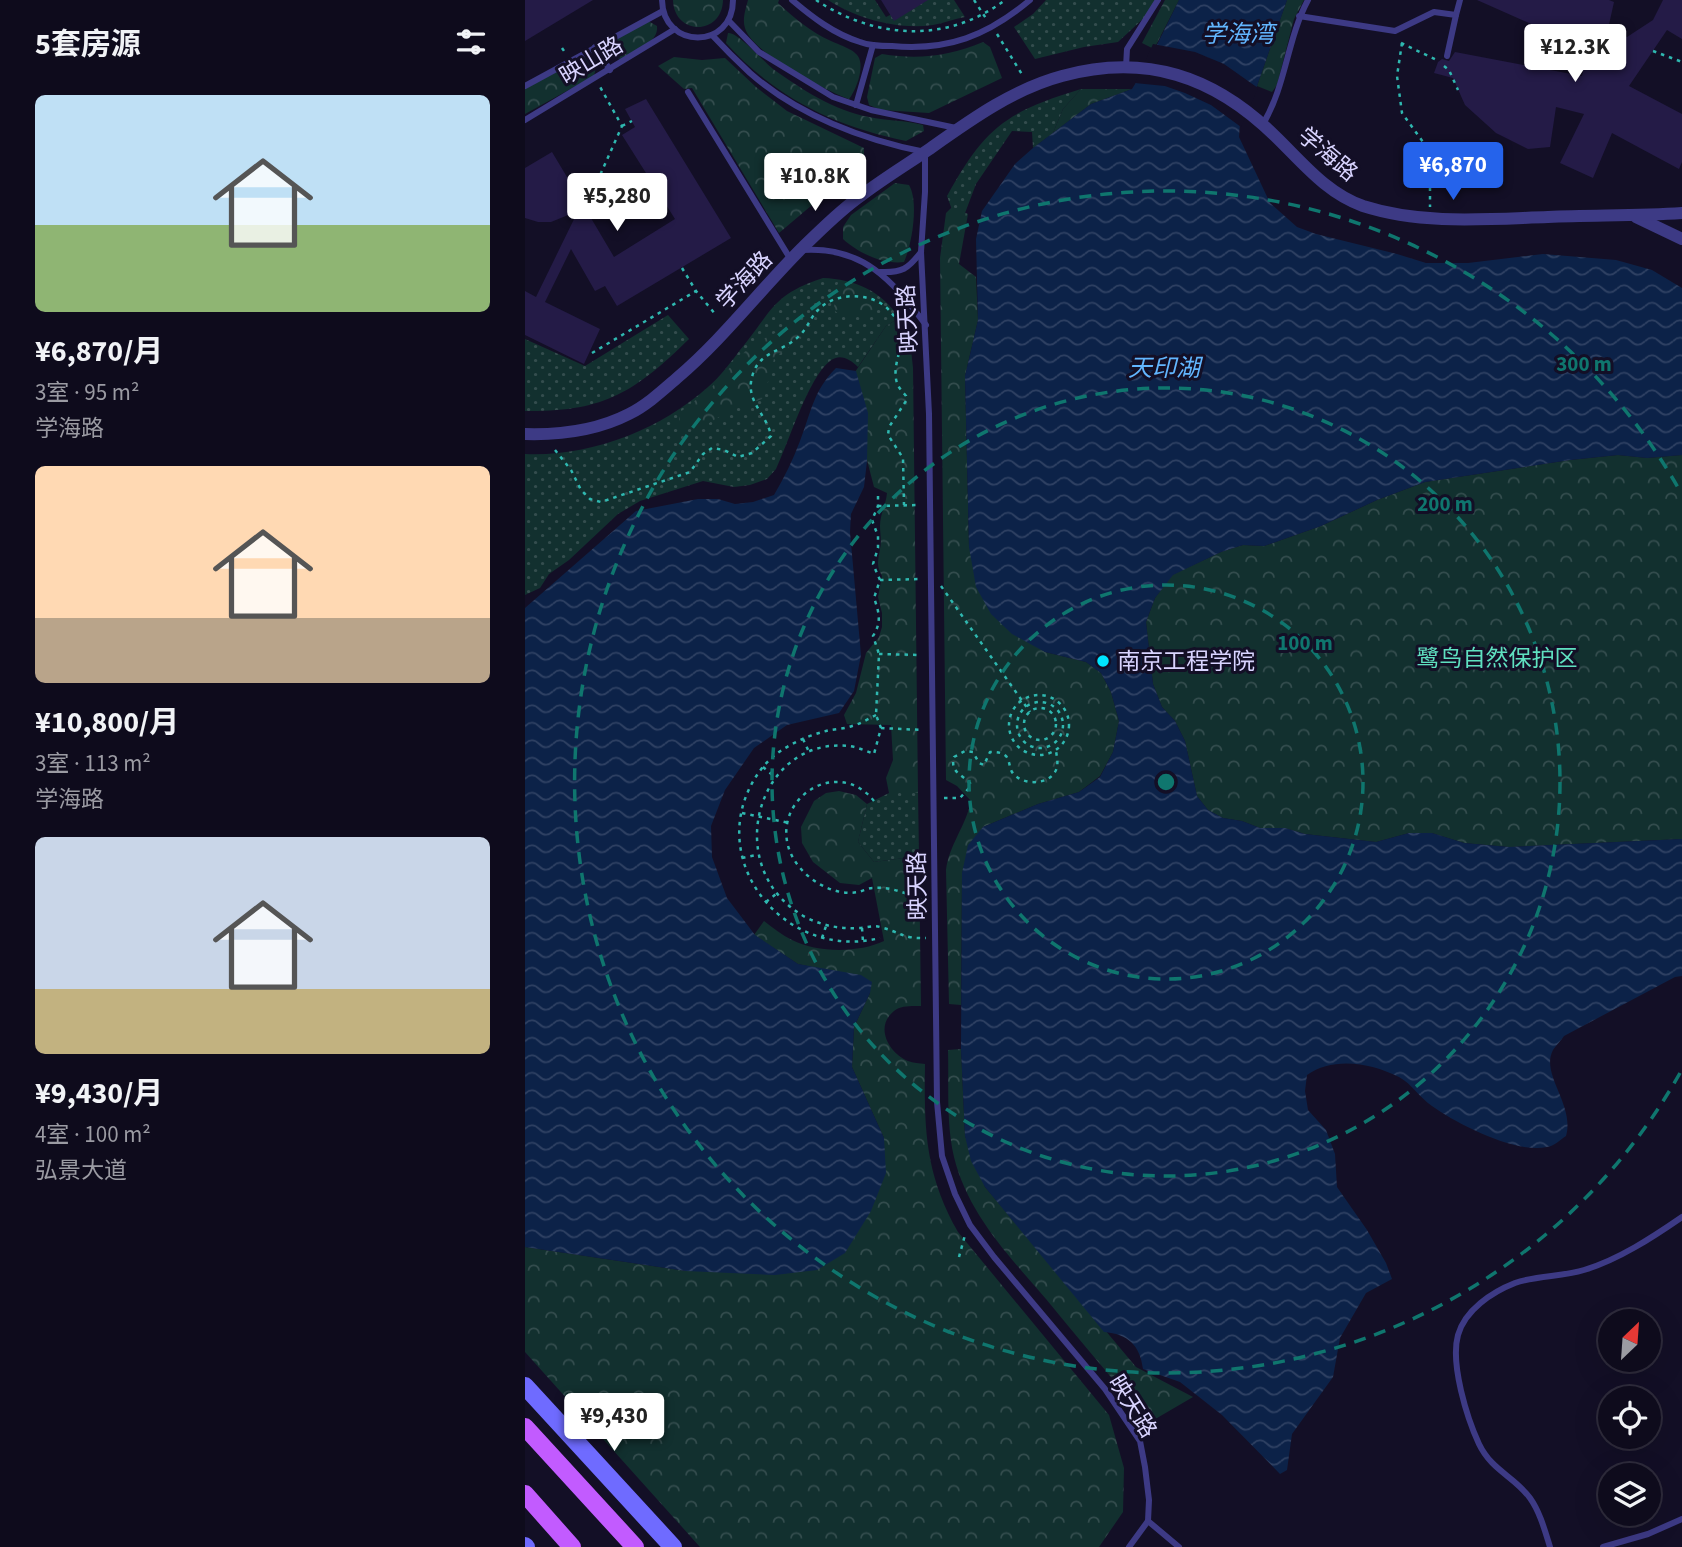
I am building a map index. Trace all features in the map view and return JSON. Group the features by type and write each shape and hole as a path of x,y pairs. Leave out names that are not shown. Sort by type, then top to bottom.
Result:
{"main road":[{"path":"525,1427 635,1547"},
{"path":"525,1494 572,1547"}],"street":[{"name":"学海路","path":"525,434 572,432 630,414 659,395 696,362 800,250 859,197 986,110 1056,77 1090,68 1131,67 1175,72 1199,81 1240,104 1307,170 1334,191 1358,204 1396,216 1493,220 1682,213"},
{"path":"1632,216 1682,239"},
{"path":"525,1386 673,1547"}],"lane":[{"path":"663,0 667,21 675,29 692,37 712,35 722,29 729,21 733,0"},
{"path":"792,0 819,22 860,42 933,48 958,42 993,28 1030,0"},
{"path":"1131,67 1127,49 1158,0"},
{"path":"1263,124 1282,80 1299,16 1308,0"},
{"path":"1447,56 1460,0"},
{"name":"映山路","path":"525,86 663,11"},
{"path":"1299,16 1395,31 1434,12 1456,15"},
{"path":"729,21 759,52 833,97 871,110 958,128"},
{"name":"映山路","path":"525,120 675,29"},
{"path":"712,35 752,75 823,120 860,136 925,152"},
{"path":"856,105 873,45"},
{"path":"595,47 610,70"},
{"path":"688,92 791,260"},
{"name":"映天路","path":"925,152 921,253 929,414 936,1010 942,1156 955,1194 970,1225 1105,1389 1139,1441 1146,1467 1148,1521"},
{"path":"800,250 823,249 842,253 880,272 926,325"},
{"path":"880,272 894,272 909,267 921,253"},
{"path":"1551,1547 1530,1498 1492,1465 1479,1445 1460,1381 1457,1337 1469,1315 1496,1291 1538,1276 1584,1270 1639,1244 1682,1217"},
{"path":"1603,1547 1648,1534 1682,1519"},
{"path":"1129,1547 1148,1521 1179,1547"}],"path":[{"path":"816,0 854,21 878,29 909,32 967,21 1005,0"},
{"path":"1395,31 1402,43 1435,57 1449,70 1458,90"},
{"path":"1002,40 1030,88"},
{"path":"1402,43 1397,76 1402,113 1423,142 1430,170 1430,218"},
{"path":"1653,51 1682,62"},
{"path":"596,79 622,126"},
{"path":"597,182 622,126 632,121"},
{"path":"682,268 696,291 716,315"},
{"path":"592,353 696,291"},
{"path":"555,450 571,470 581,490 590,499 601,502 690,472 703,454 712,448 738,457 752,453 771,436 750,390 757,363 771,351 799,337 824,304 861,296 888,309 894,317 902,340 896,376 906,401 888,427 888,435 903,458 904,505"},
{"path":"879,496 872,520 879,536 873,564 880,580 874,598 879,607 879,624 873,636 879,654 876,715 881,728 874,754 849,746 829,747 809,752 789,765 776,778 758,816 755,835 757,855 776,894 806,917 826,926 843,929 878,926 908,939 926,938"},
{"path":"878,506 920,505"},
{"path":"880,580 921,579"},
{"path":"939,584 1030,712"},
{"path":"879,654 922,655"},
{"path":"1041,694 1050,696 1065,708 1069,717 1068,736 1056,751 1035,755 1025,752 1011,737 1010,716 1022,699 1041,694"},
{"path":"1043,702 1058,710 1063,725 1057,741 1050,746 1033,747 1020,736 1017,720 1027,706 1043,702"},
{"path":"1043,709 1053,716 1055,729 1047,739 1034,739 1025,730 1024,723 1030,712 1043,709"},
{"path":"876,715 851,727 803,738 779,752 763,767 749,790 741,813 739,837 742,858 751,881 766,902 790,923 822,938 842,942 863,942 880,938"},
{"path":"881,728 923,730"},
{"path":"803,738 809,752"},
{"path":"942,798 960,797 970,787 953,767 954,757 965,751 973,752 979,763 984,765 990,752 999,752 1006,757 1017,777 1034,782 1049,779 1054,774 1058,765 1056,751"},
{"path":"763,767 776,778"},
{"path":"874,801 859,787 831,780 817,785 804,795 795,806 789,823 789,849 795,862 806,875 821,885 841,892 856,892 873,887 889,889 925,901"},
{"path":"741,813 789,823"},
{"path":"742,858 757,855"},
{"path":"766,902 776,894"},
{"path":"822,938 826,926"},
{"path":"862,928 863,942"},
{"path":"959,1257 965,1235"}],"green space":[{"path":"673,0 723,0 721,12 715,20 698,27 681,20 675,12"},
{"path":"748,0 779,0 778,3 810,29 857,55 860,73 849,99 807,79 775,59 750,38 744,17"},
{"path":"828,0 875,0 886,17 921,0 954,0 965,17 933,25 906,26 865,18"},
{"path":"1046,0 1155,0 1145,17 1118,42 1035,59 1014,27 1033,14"},
{"path":"1165,0 1179,0 1154,49 1142,43"},
{"path":"1287,0 1304,0 1294,19 1277,85 1272,92 1257,86"},
{"path":"648,21 657,26 657,32 650,42 622,59 611,58 606,51 608,44"},
{"path":"728,33 744,42 784,77 831,104 869,117 923,125 924,131 906,141 855,127 808,107 765,79 745,62 726,43"},
{"path":"983,42 990,47 1002,78 929,113 881,110 869,105 867,97 875,58 882,54 934,56"},
{"path":"584,55 593,57 597,63 594,76 525,114 525,89"},
{"path":"674,57 702,60 725,58 787,111 864,148 864,161 779,233 692,88 684,89 658,66"},
{"path":"1081,89 1063,109 1053,133 1033,148 1032,132 1012,131 976,184 959,229 947,196 973,153 986,138 1016,115 1055,97"},
{"path":"1081,89 1132,89 1091,104 1053,133 1063,109"},
{"path":"895,183 909,185 914,202 912,234 904,262 888,262 872,257 843,239 843,227 851,215"},
{"path":"952,207 968,214 959,264 976,277 978,320 965,376 969,547 1045,652 1086,662 1101,673 1111,692 1119,721 1113,752 1100,776 1079,792 1038,804 983,827 962,873 961,1005 949,1004 946,870 950,852 971,801 957,786 946,780 940,258 946,213"},
{"path":"823,278 846,281 866,288 884,300 899,318 886,326 858,367 848,359 837,357 822,369 807,395 776,469 767,479 734,487 703,481 640,501 618,514 569,560 549,574 540,588 525,595 525,454 550,454 599,445 623,438 668,416 717,379 782,298"},
{"path":"839,281 857,285 878,299 871,314 851,317 834,310 835,290"},
{"path":"668,315 689,339 634,386 616,396 576,408 525,411 525,339 585,366"},
{"path":"796,318 805,324 803,337 774,358 762,399 729,411 699,429 679,428 679,413 710,389 750,346 783,329"},
{"path":"899,318 910,340 913,368 918,793 889,793 886,778 893,760 891,725 847,724 844,715 856,693 866,653 879,637 882,627 878,597 882,576 878,563 880,522 887,493 874,487 867,460 855,372 886,326"},
{"name":"鹭鸟自然保护区","path":"1618,455 1647,458 1682,455 1682,839 1509,847 1464,843 1432,833 1409,833 1376,842 1305,834 1285,828 1260,828 1223,818 1208,810 1197,796 1185,741 1175,721 1162,707 1153,684 1146,622 1155,598 1172,575 1221,552 1243,545 1264,546 1321,526 1377,500 1425,482"},
{"path":"839,791 856,795 867,804 858,842 874,862 919,856 921,1006 904,1007 894,1011 885,1024 886,1039 901,1057 910,1062 925,1064 925,1110 929,1151 939,1190 958,1232 1109,1415 1124,1468 1123,1512 1099,1547 700,1547 525,1352 525,1247 686,1271 884,1138 852,1067 854,1027 870,993 827,970 798,964 754,935 764,921 788,938 813,947 838,950 863,948 884,941 872,878 859,885 840,883 813,862 802,843 801,827 814,801 826,793"},
{"path":"889,793 918,793 919,856 874,862 858,842 867,804"},
{"path":"961,1049 965,1136 985,1187 1136,1367 1193,1397 1145,1425 1132,1402 1004,1250 969,1197 954,1157 949,1117 948,1050"}],"water":[{"name":"天印湖","path":"1179,0 1287,0 1257,86 1240,123 1239,137 1270,203 1297,227 1426,263 1468,263 1543,254 1616,260 1652,270 1682,288 1682,455 1647,458 1618,455 1570,460 1425,482 1377,500 1321,526 1264,546 1243,545 1221,552 1173,575 1155,598 1146,622 1153,684 1162,707 1175,721 1185,741 1197,796 1208,810 1223,818 1260,828 1285,828 1305,834 1376,842 1409,833 1432,833 1464,843 1509,847 1682,839 1682,976 1675,977 1564,1036 1554,1048 1550,1059 1551,1069 1566,1113 1567,1124 1566,1136 1555,1144 1534,1148 1487,1136 1432,1106 1399,1077 1377,1068 1353,1064 1329,1065 1307,1075 1305,1091 1308,1110 1326,1130 1335,1154 1337,1187 1367,1230 1392,1279 1366,1293 1340,1338 1333,1377 1292,1434 1287,1470 1280,1474 1222,1415 1180,1382 1143,1369 1139,1353 1131,1342 1120,1335 1104,1332 985,1187 971,1161 965,1136 961,1049 962,873 968,845 983,827 1038,804 1079,792 1100,777 1113,752 1119,721 1111,692 1101,673 1086,662 1045,652 1012,634 991,614 976,587 969,547 965,376 978,320 976,239 982,211 1015,164 1091,104 1132,89"},
{"path":"836,368 856,371 868,413 864,487 851,514 850,532 861,655 854,691 839,713 787,725 754,748 725,790 711,826 712,857 727,898 755,935 798,964 861,975 872,982 870,993 854,1027 852,1067 884,1138 886,1173 871,1211 845,1253 817,1270 775,1275 686,1271 525,1247 525,608 636,511 698,499 718,499 735,504 774,495 794,455 817,394"}],"pier":[{"path":"1153,44 1195,52 1224,64 1258,88 1241,127 1211,105 1185,93 1165,86 1135,83"}],"building":[{"path":"525,0 593,0 525,41"},
{"path":"881,0 928,0 894,21"},
{"path":"1477,0 1609,0 1614,2 1608,29 1627,37 1653,20 1663,0 1682,0 1682,39 1667,30 1629,86 1682,114 1682,162 1679,169 1612,133 1593,178 1560,163 1584,114 1556,107 1550,147 1528,149 1496,133 1465,105 1453,78 1434,73 1438,62 1442,59 1449,61 1455,52 1582,76 1588,49"},
{"path":"646,99 731,238 617,306 605,286 595,291 571,249 545,302 600,329 584,364 525,335 525,291 536,297 578,211 551,222 525,218 525,168 552,152 582,202 593,180 602,184 588,213 614,257 675,219 622,135 635,127 625,109"}],"place":[{"name":"南京工程学院","path":"1103,661"}],"water label":[{"name":"学海湾","path":"1238,34"}]}
